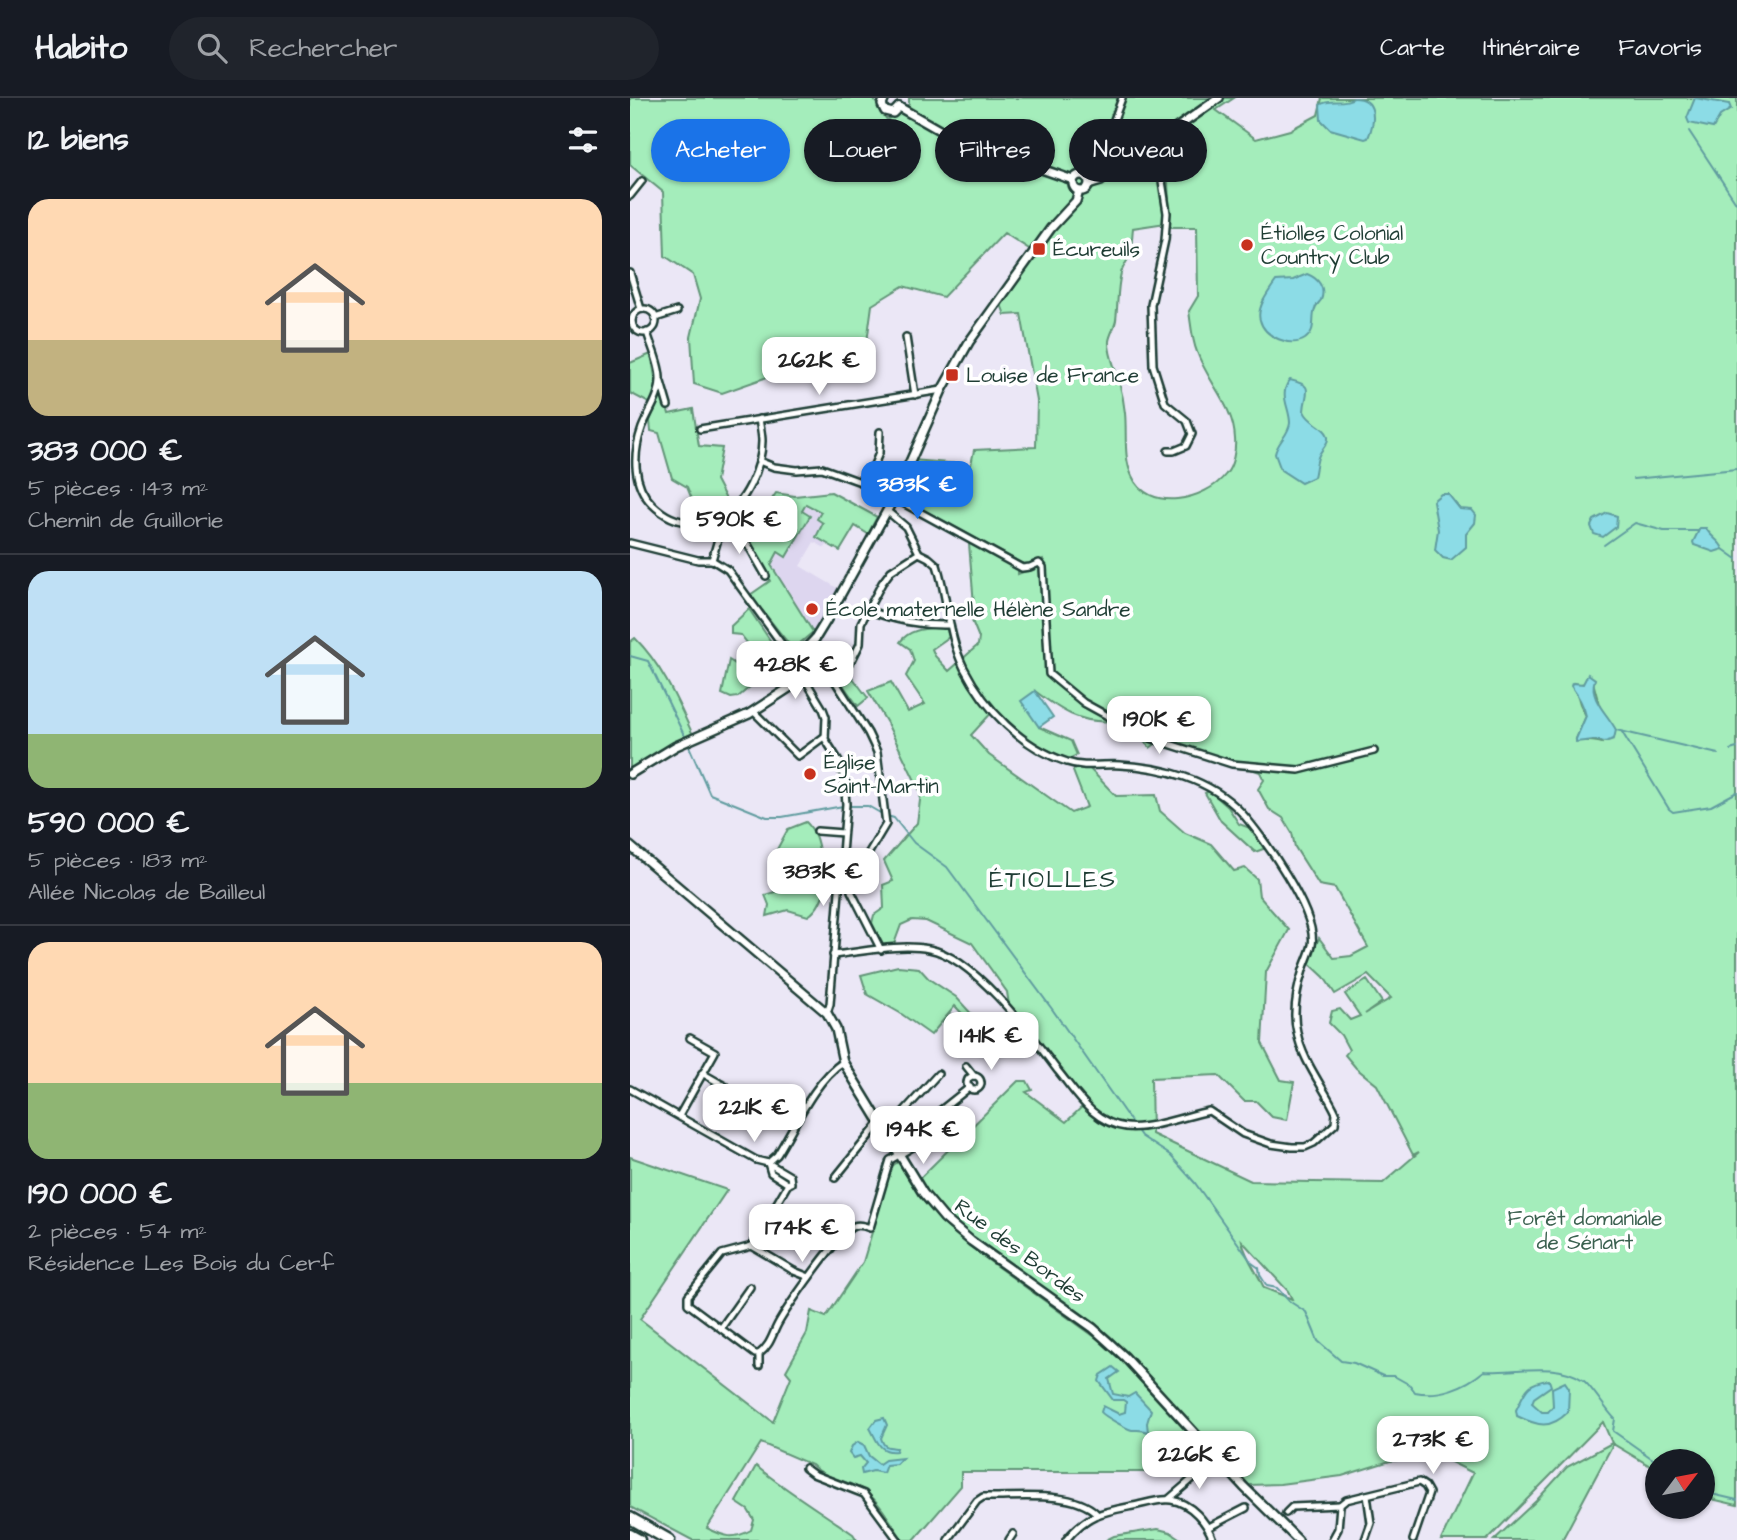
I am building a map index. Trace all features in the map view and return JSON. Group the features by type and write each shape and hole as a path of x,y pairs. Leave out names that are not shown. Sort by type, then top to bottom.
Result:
{"highway":[{"path":"630,1518 669,1540"},
{"path":"630,1535 639,1540"}],"street":[{"path":"885,98 882,105 887,113 893,113 898,103 955,139 1069,179"},
{"path":"1114,119 1122,98"},
{"path":"1190,119 1219,98"},
{"path":"630,196 642,181"},
{"path":"1073,182 1073,187 1079,191 1101,182"},
{"path":"1086,182 1088,186"},
{"path":"1162,182 1167,213 1165,240 1151,305 1153,365 1166,403 1187,421 1192,434 1186,446 1168,451"},
{"path":"630,774 676,746 753,712 789,688 794,661 815,639 887,511 942,390 969,342 1051,228 1076,201 1079,191"},
{"path":"630,273 641,309"},
{"path":"641,309 650,311 655,318 653,328 647,332 638,331 632,324 633,315 641,309"},
{"path":"655,318 677,311"},
{"path":"647,332 668,406"},
{"path":"906,337 915,395"},
{"path":"661,379 654,406 642,428 635,455 637,480 650,502 669,519 690,523 721,522 743,536 766,576"},
{"path":"700,429 942,390"},
{"path":"712,560 721,522 748,489 759,461 762,441 759,419"},
{"path":"759,461 774,467 797,470 822,468 866,484 879,453 880,432"},
{"path":"894,498 1022,568 1030,568 1039,563 1043,567 1049,674 1084,703 1144,736 1232,764 1261,768 1299,770 1374,751"},
{"path":"833,955 914,947 951,956 973,974 1015,1017 1093,1113 1124,1127 1209,1111 1242,1134 1270,1144 1305,1146 1314,1143 1335,1124 1336,1113 1297,1033 1295,1017 1298,990 1312,944 1312,931 1303,904 1256,831 1240,811 1204,785 1154,768 1068,762 1012,730 993,712 977,691 963,665 950,625 937,565 919,553 906,527 887,511"},
{"path":"630,543 698,560 712,560 728,570 794,661 825,713 825,736 839,761 846,797 830,1004 827,1013"},
{"path":"881,950 851,891 853,879 886,824 877,752 869,733 835,681 853,658 860,644 861,623 891,571 919,553"},
{"path":"867,610 897,621 950,625"},
{"path":"753,712 798,756 825,736"},
{"path":"817,831 843,833"},
{"name":"Rue des Bordes","path":"630,846 827,1013 836,1029 844,1062 923,1193 956,1230 1093,1328 1125,1357 1244,1487 1298,1540"},
{"path":"679,1116 715,1052 690,1038"},
{"path":"768,1163 777,1155 820,1085 830,1072 844,1062"},
{"path":"966,1066 979,1079 981,1085 975,1089 970,1087"},
{"path":"702,1073 730,1089"},
{"path":"886,1131 938,1074"},
{"path":"970,1087 968,1080 974,1076"},
{"path":"759,1366 759,1354 772,1340 780,1320 809,1276 850,1229 857,1225 870,1228 890,1160 913,1147 925,1125 970,1087"},
{"path":"630,1089 757,1160 768,1163"},
{"path":"835,1178 881,1121"},
{"path":"759,1354 755,1354 688,1304 688,1296 722,1254 752,1245 788,1184 771,1173 768,1163"},
{"path":"752,1245 794,1271 809,1276"},
{"path":"721,1328 750,1287"},
{"path":"1066,1540 1081,1523 1096,1513 1169,1499 1212,1462"},
{"path":"805,1468 813,1474 864,1494 898,1540"},
{"path":"1286,1513 1292,1507 1340,1505 1346,1500 1419,1482 1429,1493 1413,1540"},
{"path":"1365,1540 1371,1523 1367,1495"},
{"path":"947,1540 983,1497 1065,1499 1079,1502 1096,1513"},
{"path":"1169,1499 1182,1504 1201,1518 1209,1527 1213,1540"},
{"path":"1332,1540 1338,1530 1340,1505"},
{"path":"1209,1527 1247,1508"},
{"path":"1009,1540 1013,1534"}],"shaded area":[{"path":"806,503 821,511 823,523 816,537 827,543 825,548 814,542 800,566 839,589 813,632 771,565"}],"green space":[{"name":"Forêt domaniale de Sénart","path":"630,98 873,98 886,119 804,119 804,182 921,182 921,119 888,119 909,104 909,98 1234,98 1216,110 1256,139 1290,130 1318,115 1322,98 1737,98 1737,1505 1715,1500 1715,1449 1645,1449 1645,1463 1613,1444 1562,1540 1494,1540 1536,1501 1567,1467 1612,1443 1603,1422 1487,1540 1441,1540 1473,1473 1441,1457 1390,1461 1342,1476 1249,1485 1111,1337 1087,1317 983,1247 938,1204 919,1179 1018,1081 1027,1081 1032,1090 1026,1092 1066,1122 1083,1106 1009,1005 1007,992 972,943 926,921 912,920 901,925 894,944 884,947 872,923 874,915 884,908 883,885 893,881 884,861 917,823 921,793 887,723 868,691 891,682 908,712 925,704 906,676 914,661 910,649 900,642 915,631 946,627 949,637 932,649 949,671 978,645 979,638 966,606 974,605 971,542 1018,568 1018,574 1039,566 1046,654 1051,648 1043,559 1027,566 898,496 913,460 971,465 974,450 1036,447 1037,401 1021,314 1005,315 1001,304 1037,254 1004,233 943,297 903,286 872,305 867,342 722,393 694,384 691,337 700,299 693,275 665,256 663,192 630,165","holes":["1069,119 1207,119 1207,182 1168,182 1170,227 1197,227 1198,296 1189,311 1194,342 1202,363 1234,427 1234,457 1226,474 1217,483 1205,491 1177,499 1150,495 1140,488 1132,476 1126,453 1123,401 1109,346 1116,320 1120,279 1130,254 1133,228 1166,223 1163,182 1069,182","1593,682 1600,708 1608,718 1602,743 1576,739 1586,716 1574,683","1035,691 1080,718 1112,721 1135,732 1150,748 1162,739 1260,772 1264,780 1258,789 1269,809 1283,818 1292,833 1295,847 1319,885 1335,888 1368,947 1351,956 1334,958 1319,938 1308,962 1324,977 1335,994 1368,975 1391,998 1365,1014 1382,1002 1367,980 1345,994 1360,1016 1350,1020 1340,1009 1332,1011 1329,1023 1341,1035 1349,1050 1345,1055 1377,1085 1413,1155 1419,1152 1383,1183 1251,1181 1152,1134 1151,1078 1218,1075 1244,1101 1256,1101 1272,1117 1287,1120 1294,1082 1281,1080 1262,1043 1266,972 1289,930 1259,896 1257,879 1245,868 1234,871 1211,844 1185,833 1160,811 1156,795 1116,796 1086,765 1078,763 1073,771 1087,807 1071,813 989,755 971,735 995,709 1027,739 1067,760 1077,755 1071,741 1039,727","1242,1241 1288,1291 1292,1299 1264,1288"]},
{"path":"651,354 657,388 651,404 630,393 630,363"},
{"path":"662,390 669,414 693,409 699,446 722,448 716,480 730,507 712,519 701,521 687,487 672,478 659,433 651,431 650,421"},
{"path":"831,492 877,517 868,534 855,526 840,551 816,537 823,523 817,519 821,512 806,504 802,511 810,516 786,557 778,552 771,565 813,632 793,649 750,595 770,581 744,534 727,526 729,520 755,525 776,493 795,496"},
{"path":"749,609 780,655 769,662 771,669 738,697 731,698 722,694 729,660 737,665 746,661 754,652 741,635 731,634 731,626"},
{"path":"635,638 661,671 693,735 647,758 630,770 630,642"},
{"path":"853,678 868,698 858,706 843,685"},
{"path":"1210,791 1228,807 1239,824 1250,828 1266,848 1255,852 1221,821 1205,793"},
{"path":"806,822 815,835 827,878 822,899 808,916 788,910 767,916 769,905 765,895 798,885 800,875 780,864 776,851 788,829"},
{"path":"898,966 919,968 929,979 956,997 986,1030 982,1035 955,1006 931,1035 867,994 861,975"},
{"path":"630,1157 727,1190 640,1319 773,1422 791,1377 786,1371 807,1333 811,1311 826,1317 863,1262 892,1166 898,1162 919,1196 946,1226 981,1255 1109,1347 1196,1442 1150,1472 961,1472 961,1486 914,1540 903,1540 881,1508 866,1492 761,1443 707,1528 729,1536 751,1530 754,1520 748,1510 736,1502 756,1466 853,1534 857,1540 692,1540 630,1507"},
{"path":"1158,1529 1170,1532 1182,1540 1106,1540 1114,1536"}],"water":[{"path":"1354,98 1367,102 1373,112 1370,132 1365,139 1330,129 1321,120 1320,105"},
{"path":"1695,98 1729,104 1731,109 1720,116 1713,128 1689,123 1687,118"},
{"path":"1307,274 1315,278 1322,288 1321,300 1315,309 1309,336 1293,342 1272,336 1260,320 1261,305 1276,281 1293,280"},
{"path":"1290,380 1306,387 1304,411 1328,437 1318,457 1314,477 1301,483 1281,470 1275,454 1290,423 1285,391"},
{"path":"1441,494 1448,494 1460,509 1472,510 1476,515 1475,523 1466,534 1466,547 1451,560 1443,558 1435,550 1438,530 1433,501"},
{"path":"1607,513 1617,516 1616,527 1603,537 1594,534 1591,526 1594,520"},
{"path":"1700,528 1706,528 1723,549 1714,552 1694,545"},
{"path":"1588,674 1595,679 1596,700 1616,730 1614,739 1605,742 1576,742 1586,716 1571,686 1572,683 1583,684"},
{"path":"1035,691 1053,717 1039,727 1021,701"},
{"path":"1113,1367 1119,1372 1109,1379 1113,1394 1128,1397 1135,1393 1151,1410 1147,1423 1148,1432 1129,1429 1101,1412 1103,1406 1119,1414 1125,1412 1126,1402 1113,1400 1099,1381 1101,1375"},
{"path":"1549,1380 1551,1386 1534,1398 1532,1403 1542,1412 1548,1412 1553,1406 1552,1388 1565,1382 1569,1388 1568,1412 1549,1424 1531,1422 1517,1416 1516,1410 1527,1389 1535,1383"},
{"path":"884,1418 887,1425 881,1438 883,1444 897,1448 896,1451 882,1448 870,1428 876,1420"},
{"path":"858,1442 864,1445 869,1456 879,1464 885,1460 902,1458 896,1464 886,1465 883,1473 873,1471 862,1474 861,1469 866,1463 860,1456 853,1458 849,1453 852,1446"}],"waterway":[{"path":"1689,131 1737,204"},
{"path":"1633,479 1737,469"},
{"path":"1604,545 1635,523 1664,531 1698,531"},
{"path":"1723,549 1737,559"},
{"path":"630,656 648,661 685,737"},
{"path":"1616,730 1718,754"},
{"path":"1622,732 1673,812 1711,806 1737,792"},
{"path":"688,744 710,794 767,817 782,817 843,806"},
{"path":"1730,750 1737,748"},
{"path":"848,806 868,806 882,814"},
{"path":"887,816 894,818 914,843 947,867 1052,1009 1141,1136 1170,1155 1195,1183 1252,1263 1259,1268 1267,1286 1277,1288 1289,1301 1306,1312 1318,1341 1341,1361 1354,1363 1383,1376 1394,1376 1410,1385 1415,1392 1424,1393 1451,1389 1469,1382 1484,1371 1547,1369 1572,1374 1587,1383 1615,1419 1613,1431 1645,1454"},
{"path":"1715,1495 1737,1500"}],"place":[{"name":"Étiolles Colonial Country Club","path":"1247,245"},
{"name":"Écureuils","path":"1039,249"},
{"name":"Louise de France","path":"952,375"},
{"name":"École maternelle Hélène Sandre","path":"812,609"},
{"name":"Église Saint-Martin","path":"810,774"}],"district":[{"name":"ÉTIOLLES","path":"1053,880"}]}
